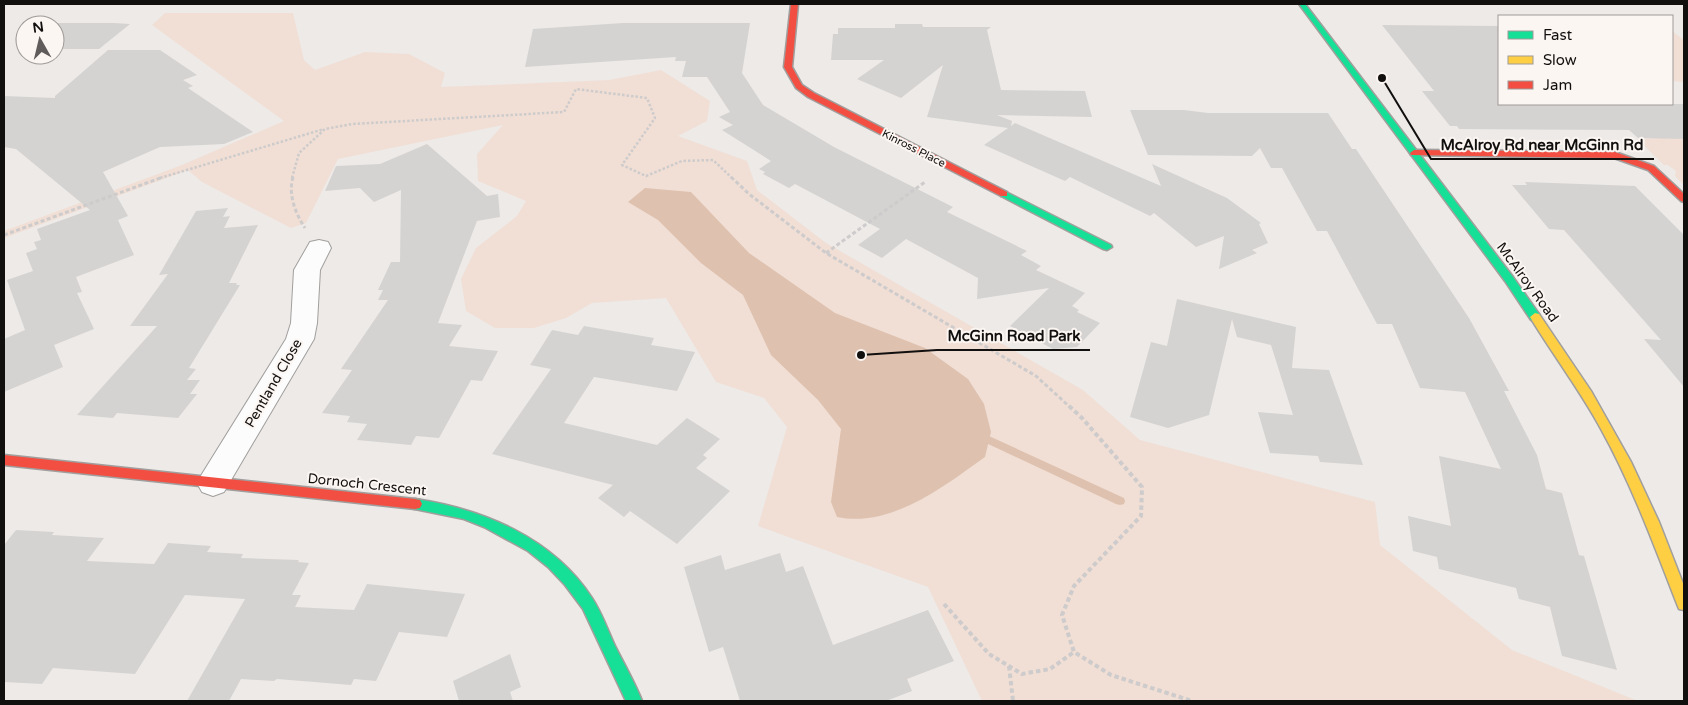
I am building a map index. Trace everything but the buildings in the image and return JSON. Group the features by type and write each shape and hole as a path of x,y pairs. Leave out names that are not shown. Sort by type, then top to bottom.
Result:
{"street":[{"name":"Kinross Place","path":"794,4 788,67 799,86 811,96 1107,246"},
{"name":"McAlroy Road","path":"1302,4 1509,279 1584,387 1616,444 1646,507 1684,604"},
{"path":"1414,152 1615,155 1651,168 1684,199"},
{"name":"Pentland Close","path":"213,483 300,339 304,323 307,270 319,248"},
{"name":"Dornoch Crescent","path":"4,460 426,505 474,517 512,532 546,556 565,574 587,602 634,701"}],"path":[{"path":"4,235 181,170 325,129 352,124 564,112 576,90 647,98 655,118 622,164 646,176 682,161 713,160 749,194 826,253 1036,376 1082,418 1142,487 1141,516 1074,586 1062,615 1074,652 1111,675 1192,701"},
{"path":"319,248 297,216 290,186 299,153 325,129"},
{"path":"826,253 948,166"},
{"path":"944,604 989,654 1022,674 1050,669 1074,652"},
{"path":"1009,666 1013,701"}],"shaded area":[{"path":"165,13 293,13 304,60 315,70 365,52 409,54 445,73 441,87 609,80 661,70 710,101 707,121 678,136 747,161 757,190 826,243 1083,390 1140,440 1375,502 1380,545 1512,650 1638,701 982,701 928,587 758,526 787,427 764,398 716,382 666,298 592,303 566,318 534,328 495,328 466,311 461,279 476,248 517,216 526,201 478,181 477,154 503,125 338,159 306,223 291,228 202,182 188,170 4,238 4,231 182,165 284,121 152,25"},
{"path":"1673,32 1684,40 1684,82 1673,81"},
{"path":"1684,137 1684,185 1675,176 1676,171 1668,165 1664,165 1637,139"},
{"path":"645,188 691,192 749,253 835,313 925,348 968,379 984,404 991,432 985,457 934,492 896,511 857,519 837,517 831,502 841,429 818,400 771,355 743,295 701,263 658,220 628,202"}],"waterway":[{"path":"989,440 1120,501"}],"traffic: fast":[{"path":"1302,4 1509,279 1535,317"},
{"path":"1004,194 1107,247"},
{"path":"415,504 465,514 489,523 533,547 552,563 586,601 634,701"}],"traffic: slow":[{"path":"1535,317 1587,395 1625,462 1652,522 1684,604"}],"traffic: jam":[{"path":"794,4 788,67 799,86 811,95 1004,194"},
{"path":"1414,153 1615,155 1651,168 1684,199"},
{"path":"4,460 415,504"}],"place":[{"name":"McAlroy Rd near McGinn Rd","path":"1382,78"},
{"name":"McGinn Road Park","path":"861,355"}]}
